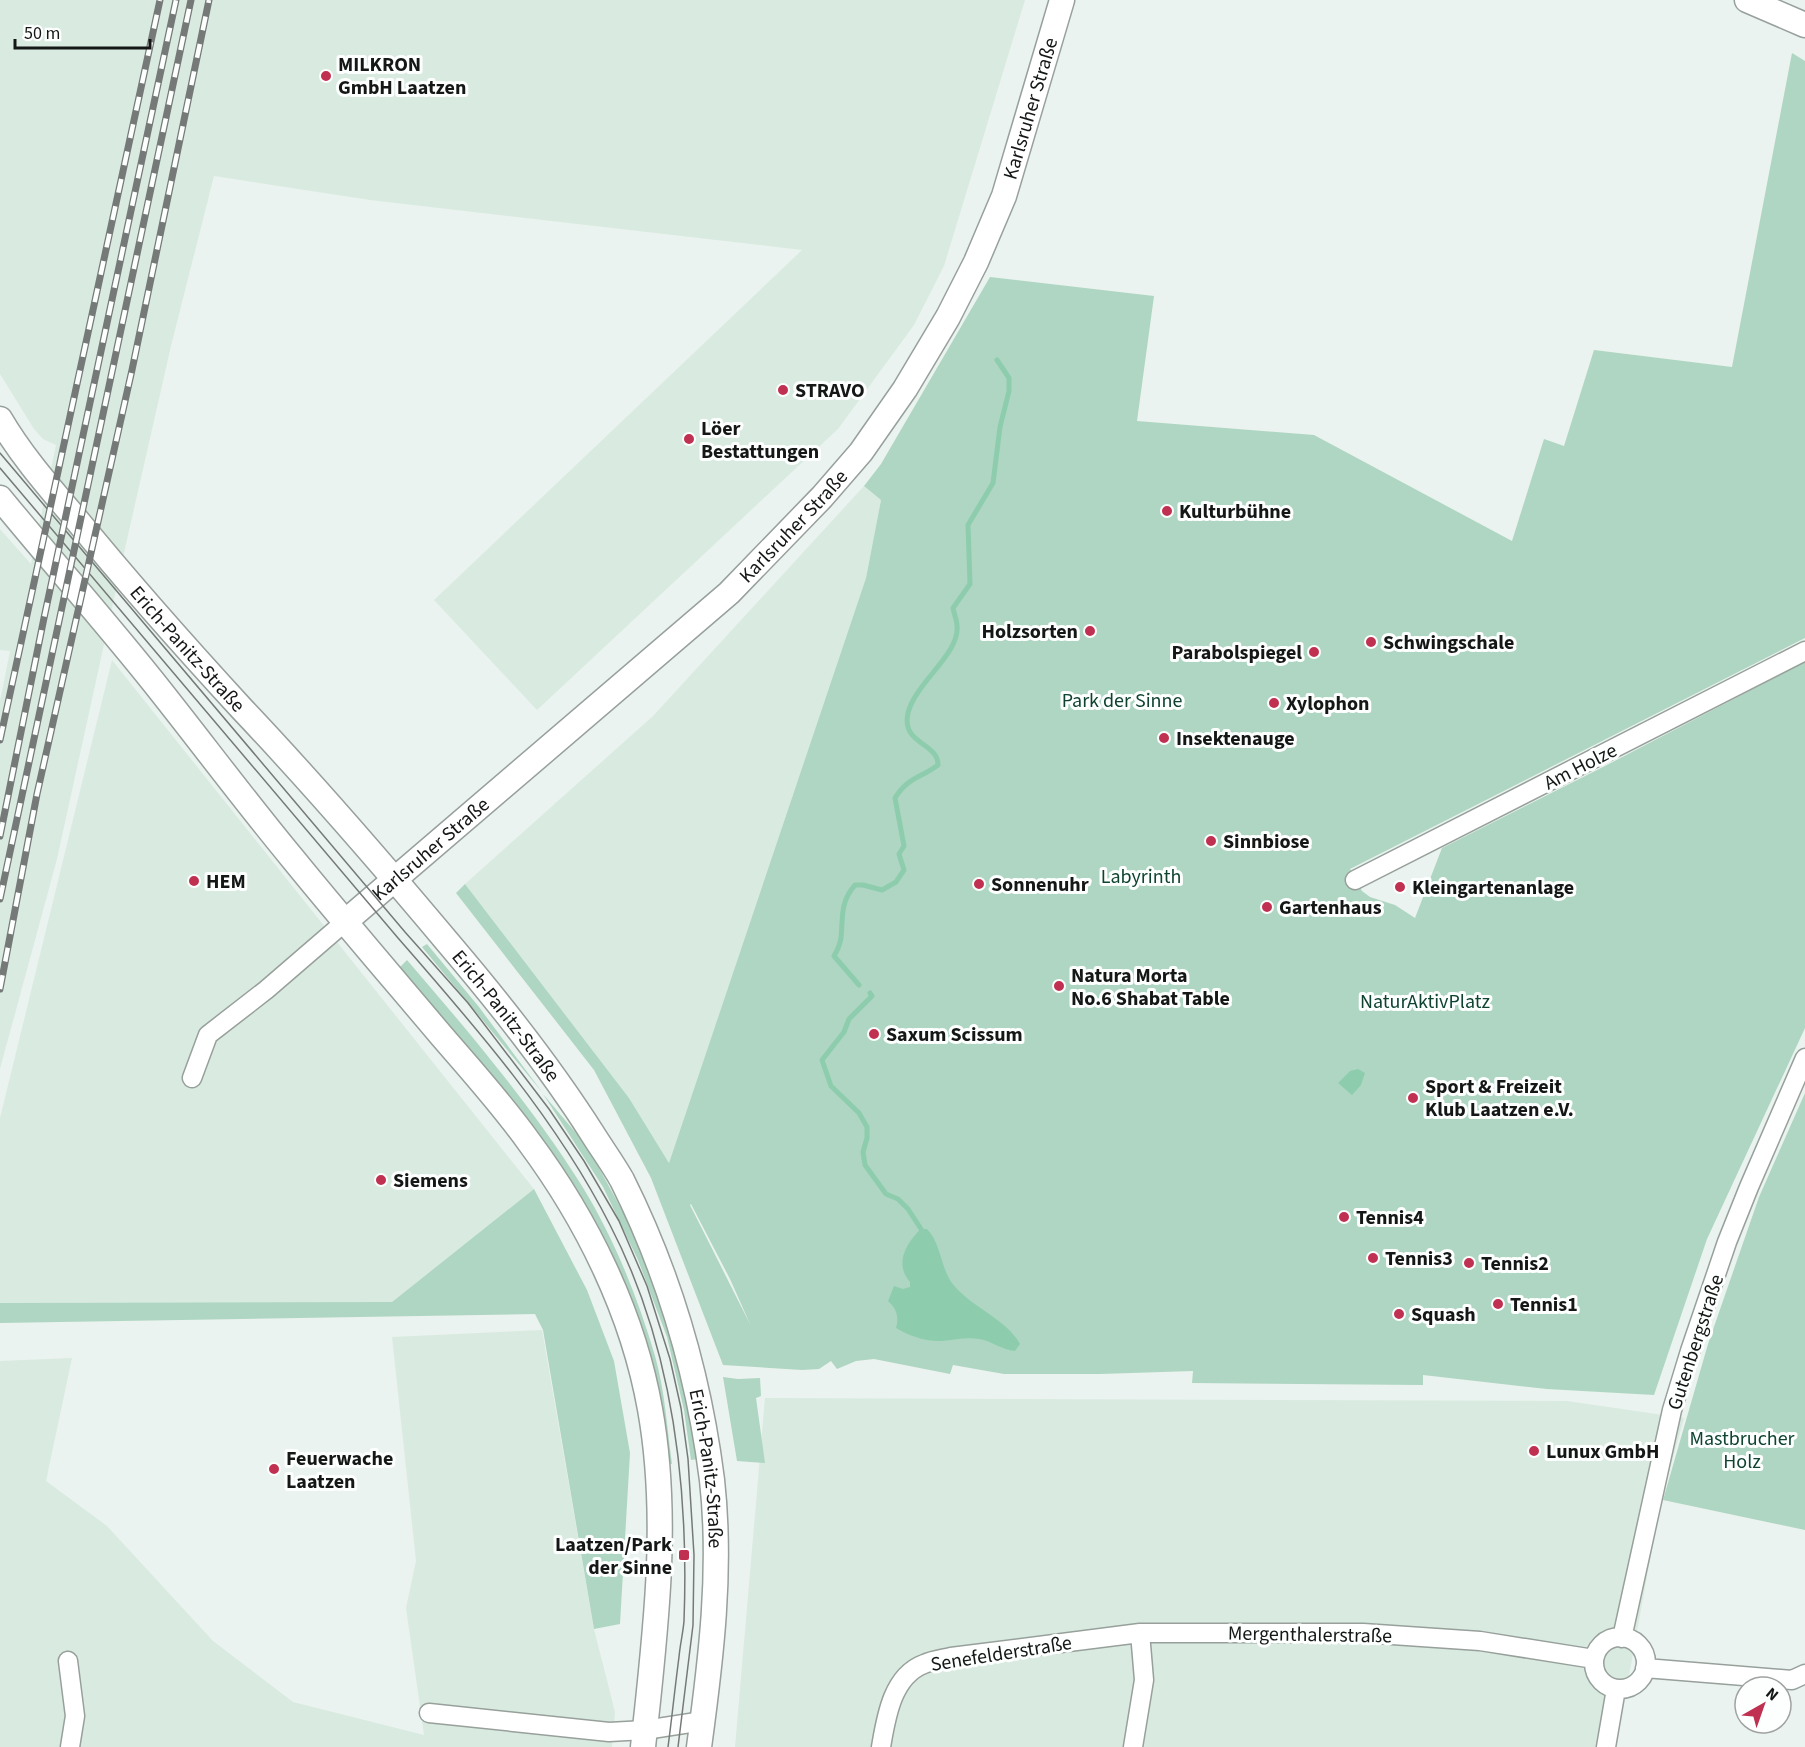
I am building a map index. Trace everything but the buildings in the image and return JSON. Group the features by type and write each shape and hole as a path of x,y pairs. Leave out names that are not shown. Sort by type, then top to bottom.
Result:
{"main road":[{"name":"Karlsruher Straße","path":"345,921 436,846 529,762 632,678 729,593 822,497 861,452 905,389 948,317 976,262 1004,196 1062,0"},
{"path":"1747,0 1805,24"},
{"name":"Erich-Panitz-Straße","path":"0,419 29,463 119,572 290,759 506,1011 575,1106 621,1178 655,1255 688,1354 701,1414 712,1484 716,1564 711,1658 699,1747"},
{"path":"0,498 138,664 285,849 529,1142 572,1206 595,1250 622,1311 650,1408 658,1475 660,1538 657,1599 644,1739"}],"street":[{"name":"Am Holze","path":"1355,880 1805,651"},
{"path":"192,1078 208,1035 266,990 345,921"},
{"name":"Gutenbergstraße","path":"1622,1638 1672,1410 1689,1351 1744,1198 1805,1058"},
{"path":"1133,1747 1144,1680 1140,1633"},
{"name":"Mergenthalerstraße","path":"1140,1633 1363,1633 1475,1641 1594,1659"},
{"name":"Senefelderstraße","path":"881,1747 885,1721 895,1693 909,1674 923,1664 951,1657 1140,1633"},
{"path":"1614,1638 1622,1638 1637,1644 1645,1659 1645,1668 1638,1682 1632,1687 1616,1689 1601,1682 1594,1667 1594,1659 1601,1646 1614,1638"},
{"path":"68,1661 75,1716 70,1747"},
{"path":"1645,1668 1792,1680 1805,1674"},
{"path":"1606,1747 1616,1689"},
{"path":"429,1713 609,1732 644,1739 703,1721"}],"shaded area":[{"path":"0,0 1025,0 944,266 914,325 838,429 537,710 434,600 802,250 370,200 214,176 171,346 57,859 0,1069 0,701 10,651 0,650 0,529 31,564 56,445 43,439 34,429 0,374"},
{"path":"864,486 881,500 866,578 669,1163 629,1098 465,884 653,716"},
{"path":"112,660 534,1189 392,1302 0,1303 0,1118"},
{"path":"1358,1069 1365,1073 1361,1085 1352,1095 1338,1083 1350,1071"},
{"path":"921,1229 927,1229 932,1235 952,1283 968,1299 998,1320 1014,1335 1020,1344 1015,1351 979,1339 936,1341 924,1339 896,1328 897,1313 888,1301 894,1286 903,1289 910,1287 902,1261 907,1247"},
{"path":"542,1330 594,1629 615,1712 612,1747 0,1747 0,1361 72,1358 46,1481 107,1526 213,1641 293,1702 424,1735 406,1608 416,1561 392,1337"},
{"path":"765,1398 1567,1401 1684,1418 1660,1505 1616,1747 735,1747"}],"green space":[{"path":"1792,53 1805,61 1805,638 1350,869 1362,891 1370,897 1395,905 1415,918 1442,848 1805,662 1805,1028 1707,1239 1654,1395 1547,1389 1423,1375 1423,1385 1192,1383 1193,1371 1004,1374 953,1365 950,1374 874,1359 856,1361 837,1369 831,1361 819,1369 802,1370 723,1365 651,1178 594,1070 456,893 465,884 629,1098 669,1163 866,578 881,500 864,486 881,464 990,277 1154,296 1137,421 1314,435 1512,541 1544,439 1564,446 1594,350 1732,367","holes":["691,1204 730,1279 750,1324"]},
{"path":"427,944 479,1007 542,1092 422,947"},
{"path":"407,960 521,1098 582,1186 605,1226 633,1290 655,1356 672,1464 668,1463 629,1302 398,969"},
{"name":"Mastbrucher Holz","path":"1805,1093 1805,1530 1663,1500 1708,1344 1759,1197"},
{"path":"543,1094 587,1146 629,1223 645,1260 663,1308 687,1393 698,1459 691,1460 684,1410 667,1337 638,1260 603,1187"},
{"path":"534,1189 587,1290 614,1361 630,1453 620,1624 594,1629 543,1330 535,1314 0,1323 0,1303 392,1302"},
{"path":"723,1377 760,1378 761,1396 756,1398 765,1463 737,1461"}],"waterway":[{"path":"859,985 834,956 841,938 842,916 847,898 855,885 882,890 896,882 904,870 899,854 904,846 895,798 910,782 938,765 932,752 910,731 907,723 908,713 919,691 952,647 957,626 953,608 970,584 968,525 993,483 1000,427 1009,391 1009,378 997,360"},
{"path":"870,993 872,996 849,1019 844,1032 822,1060 831,1086 859,1113 867,1127 863,1152 865,1165 886,1194 898,1199 908,1209 921,1229"}],"tram line":[{"path":"0,453 405,932 468,1003 549,1109 584,1161 619,1221 647,1286 670,1359 681,1408 688,1459 694,1555 693,1625 678,1747"},
{"path":"0,468 485,1040 540,1111 589,1186 610,1225 649,1319 662,1368 679,1469 685,1570 684,1621 668,1747"}],"railway":[{"path":"0,740 160,0"},
{"path":"0,836 44,618 176,0"},
{"path":"0,899 191,0"},
{"path":"0,989 37,794 132,370 209,0"}],"place":[{"name":"MILKRON GmbH Laatzen","path":"326,76"},
{"name":"STRAVO","path":"783,390"},
{"name":"Löer Bestattungen","path":"689,439"},
{"name":"Kulturbühne","path":"1167,511"},
{"name":"Holzsorten","path":"1090,631"},
{"name":"Schwingschale","path":"1371,642"},
{"name":"Parabolspiegel","path":"1314,652"},
{"name":"Xylophon","path":"1274,703"},
{"name":"Insektenauge","path":"1164,738"},
{"name":"Sinnbiose","path":"1211,841"},
{"name":"HEM","path":"194,881"},
{"name":"Sonnenuhr","path":"979,884"},
{"name":"Kleingartenanlage","path":"1400,887"},
{"name":"Gartenhaus","path":"1267,907"},
{"name":"Natura Morta No.6 Shabat Table","path":"1059,986"},
{"name":"Saxum Scissum","path":"874,1034"},
{"name":"Sport & Freizeit Klub Laatzen e.V.","path":"1413,1098"},
{"name":"Siemens","path":"381,1180"},
{"name":"Tennis4","path":"1344,1217"},
{"name":"Tennis3","path":"1373,1258"},
{"name":"Tennis2","path":"1469,1263"},
{"name":"Tennis1","path":"1498,1304"},
{"name":"Squash","path":"1399,1314"},
{"name":"Lunux GmbH","path":"1534,1451"},
{"name":"Feuerwache Laatzen","path":"274,1469"},
{"name":"Laatzen/Park der Sinne","path":"684,1555"}],"park label":[{"name":"Park der Sinne","path":"1122,700"},
{"name":"Labyrinth","path":"1141,876"},
{"name":"NaturAktivPlatz","path":"1425,1001"}]}
